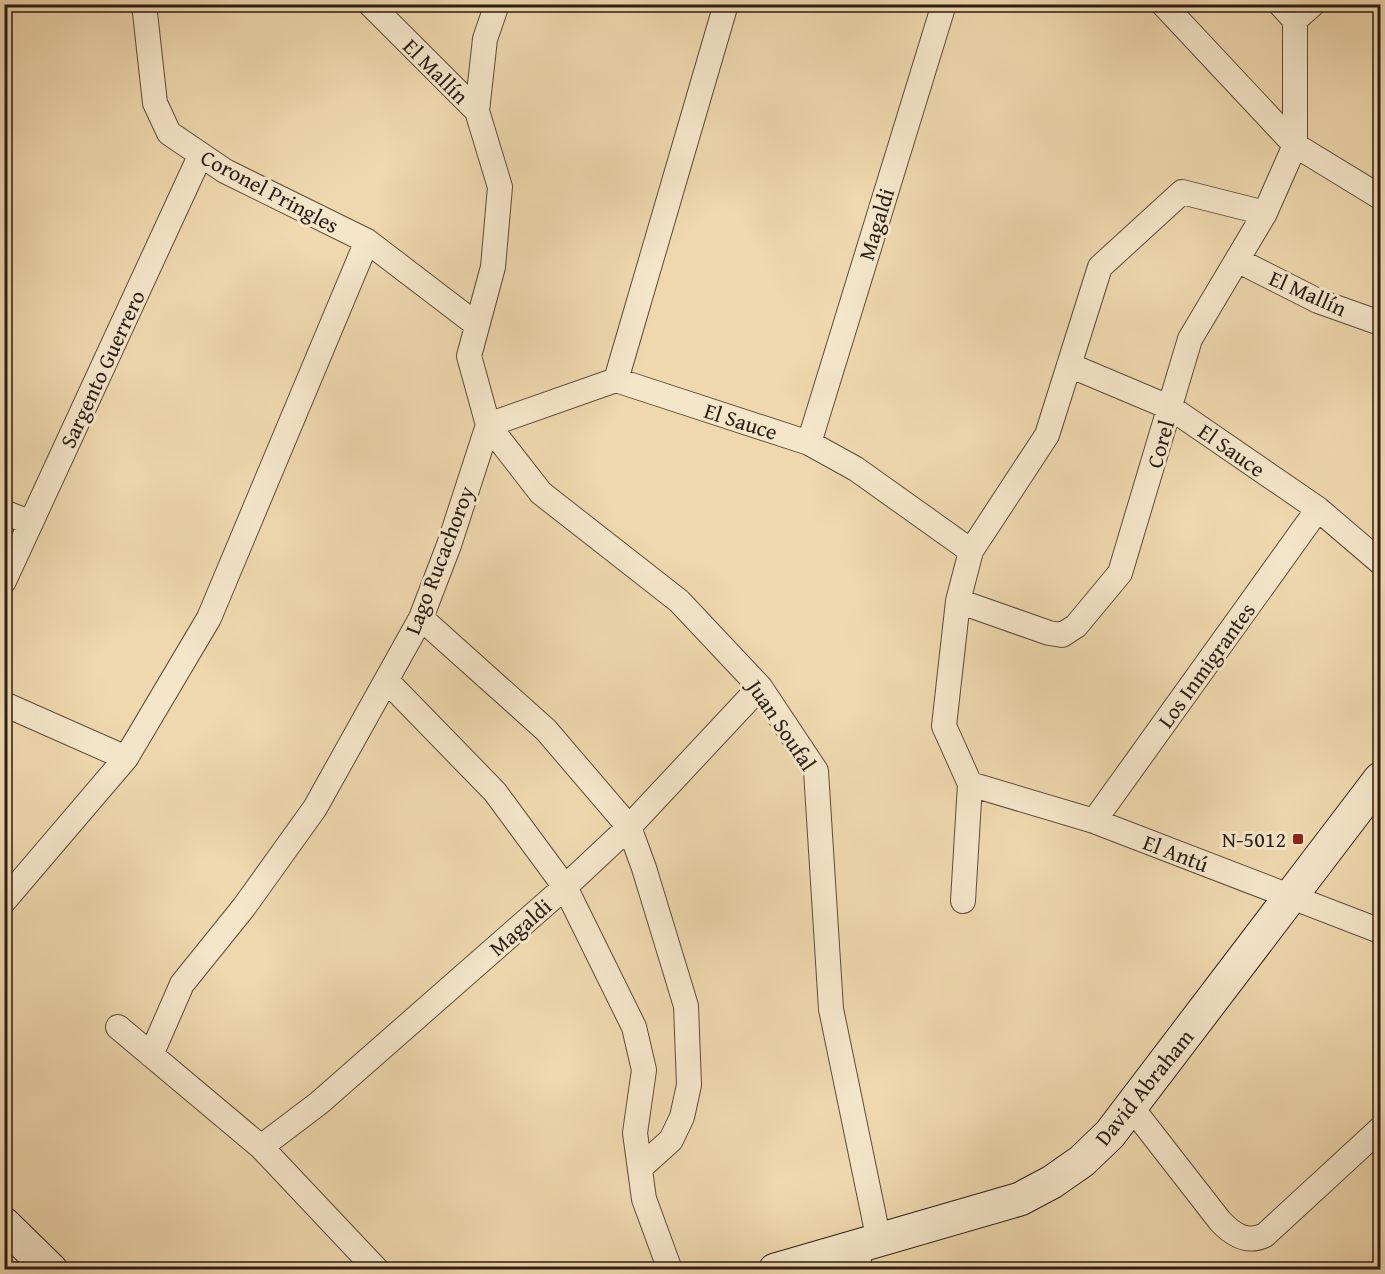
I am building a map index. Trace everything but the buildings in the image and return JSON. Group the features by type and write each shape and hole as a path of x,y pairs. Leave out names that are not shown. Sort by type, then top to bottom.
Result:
{"main road":[{"name":"David Abraham","path":"775,1269 865,1253 986,1211 1044,1186 1082,1161 1132,1108 1380,779"},
{"path":"4,1224 51,1269"}],"street":[{"name":"Coronel Pringles","path":"144,4 155,102 169,133 200,156 367,241 477,325"},
{"name":"El Mallín","path":"370,4 477,111"},
{"path":"497,4 485,39 477,111 500,187 493,267 470,356 488,425 616,380 726,4"},
{"name":"Magaldi","path":"808,443 944,4"},
{"path":"1163,4 1295,145 1380,197"},
{"path":"1295,145 1287,12 1313,4"},
{"name":"Corel","path":"958,601 1049,633 1062,635 1076,626 1120,573 1190,339 1265,213 1295,145"},
{"name":"Sargento Guerrero","path":"4,581 200,156"},
{"path":"963,901 970,784 944,726 958,601 971,551 1047,435 1100,267 1182,192 1265,213"},
{"path":"4,901 126,758 208,618 367,241"},
{"name":"El Mallín","path":"1237,260 1317,301 1380,323"},
{"name":"El Sauce","path":"1069,365 1171,408 1318,510 1380,562"},
{"name":"El Sauce","path":"616,380 808,443 856,469 971,551"},
{"name":"Lago Rucachoroy","path":"151,1055 182,984 244,907 315,808 421,618 449,546 488,425"},
{"name":"Juan Soufal","path":"488,425 541,493 679,601 760,687 816,771 831,1009 865,1253"},
{"name":"Los Inmigrantes","path":"1094,821 1318,510"},
{"path":"4,512 31,524"},
{"path":"421,618 546,730 629,827 686,1006 689,1085 682,1118 671,1140 640,1168"},
{"path":"387,681 495,792 565,888 634,1027 644,1070 635,1133 644,1199 670,1269"},
{"name":"Magaldi","path":"261,1147 319,1103 565,888 629,827 760,687"},
{"path":"4,704 126,758"},
{"name":"El Antú","path":"970,784 1094,821 1380,931"},
{"path":"117,1027 261,1147 377,1269"},
{"path":"1132,1108 1220,1221 1228,1230 1246,1239 1256,1239 1265,1235 1380,1129"}],"place":[{"name":"N-5012","path":"1298,839"}]}
